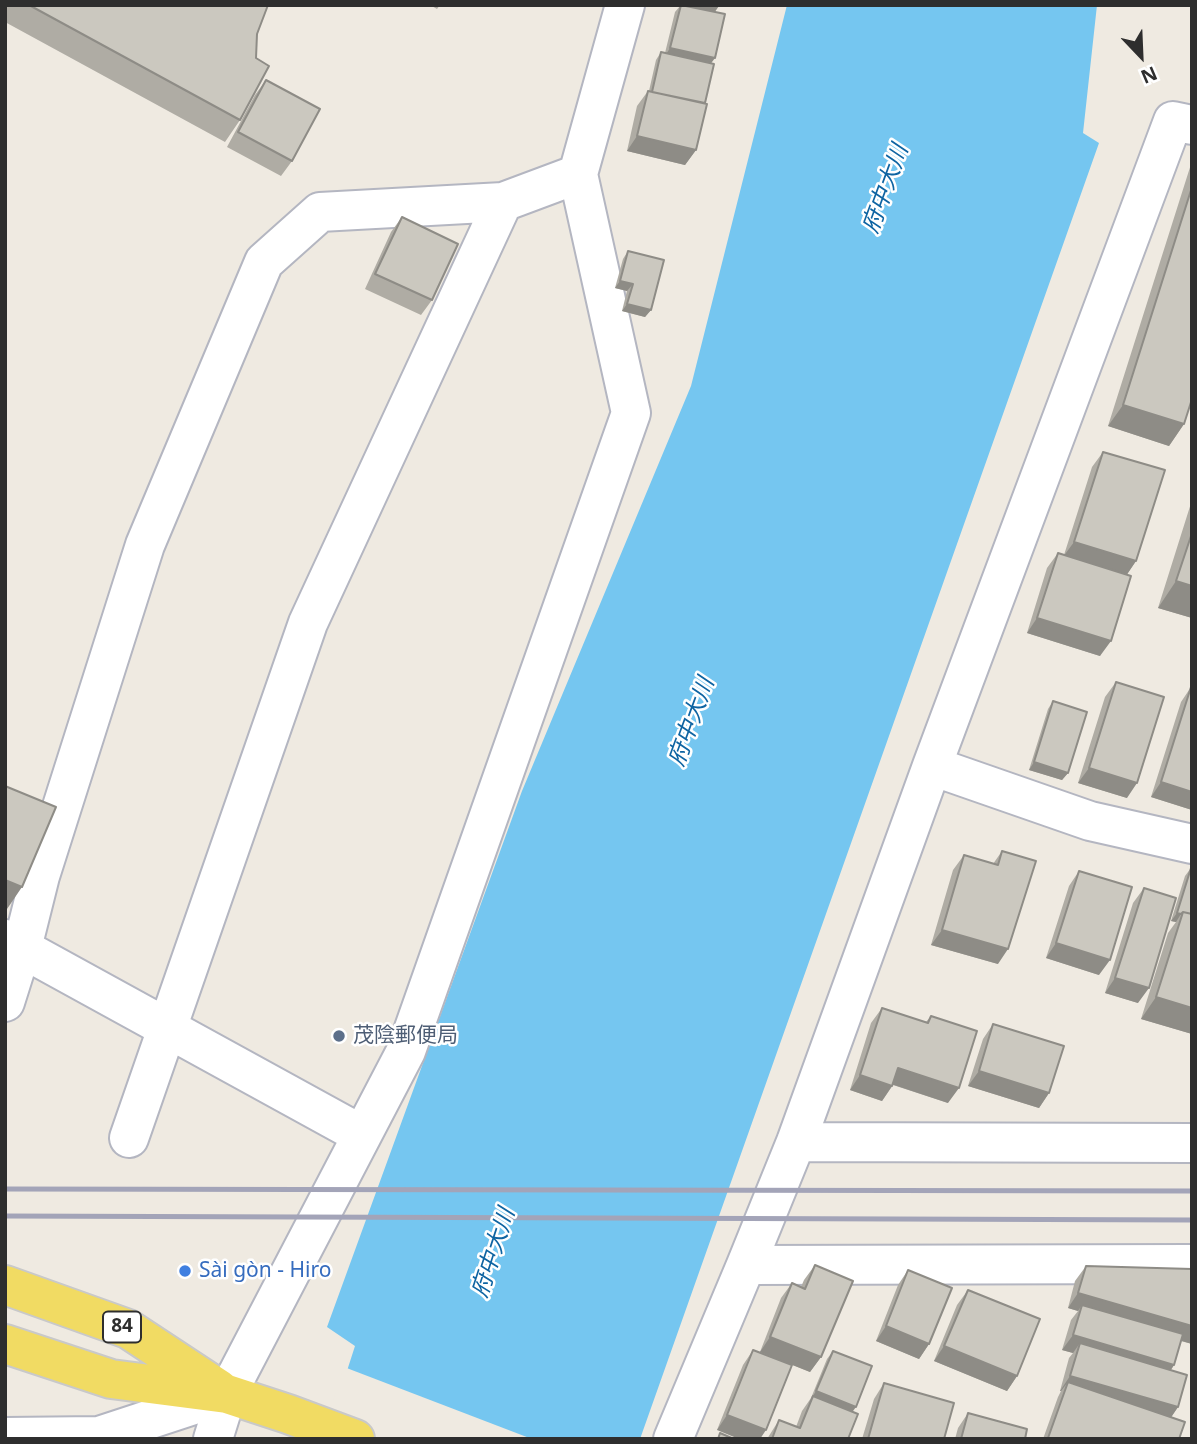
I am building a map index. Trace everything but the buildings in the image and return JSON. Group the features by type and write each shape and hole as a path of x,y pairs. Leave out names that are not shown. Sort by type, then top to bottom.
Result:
{"main road":[{"name":"84","path":"5,1284 128,1329 227,1394"},
{"name":"84","path":"5,1344 111,1379 227,1394 288,1413 355,1439"}],"street":[{"path":"213,1439 227,1394 406,1051 631,413 578,174 625,5"},
{"path":"673,1439 796,1142 932,766 1173,121 1192,125"},
{"path":"5,1002 14,944 40,876 145,545 264,262 320,212 503,202 578,174"},
{"path":"129,1138 308,623 503,202"},
{"path":"932,766 1090,821 1192,844"},
{"path":"14,944 362,1135"},
{"path":"796,1142 1192,1143"},
{"path":"746,1265 1192,1264"},
{"path":"5,1437 99,1436 227,1394"}],"water":[{"name":"府中大川","path":"787,5 1097,5 1083,133 1099,143 640,1439 325,1439 355,1346 327,1327 522,791 691,386"}],"pier":[{"path":"344,1367 532,1439 321,1439"}],"railway":[{"path":"5,1189 1192,1191"},
{"path":"5,1216 1192,1220"}],"place":[{"name":"茂陰郵便局","path":"339,1036"},
{"name":"Sài gòn - Hiro","path":"185,1271"}]}
